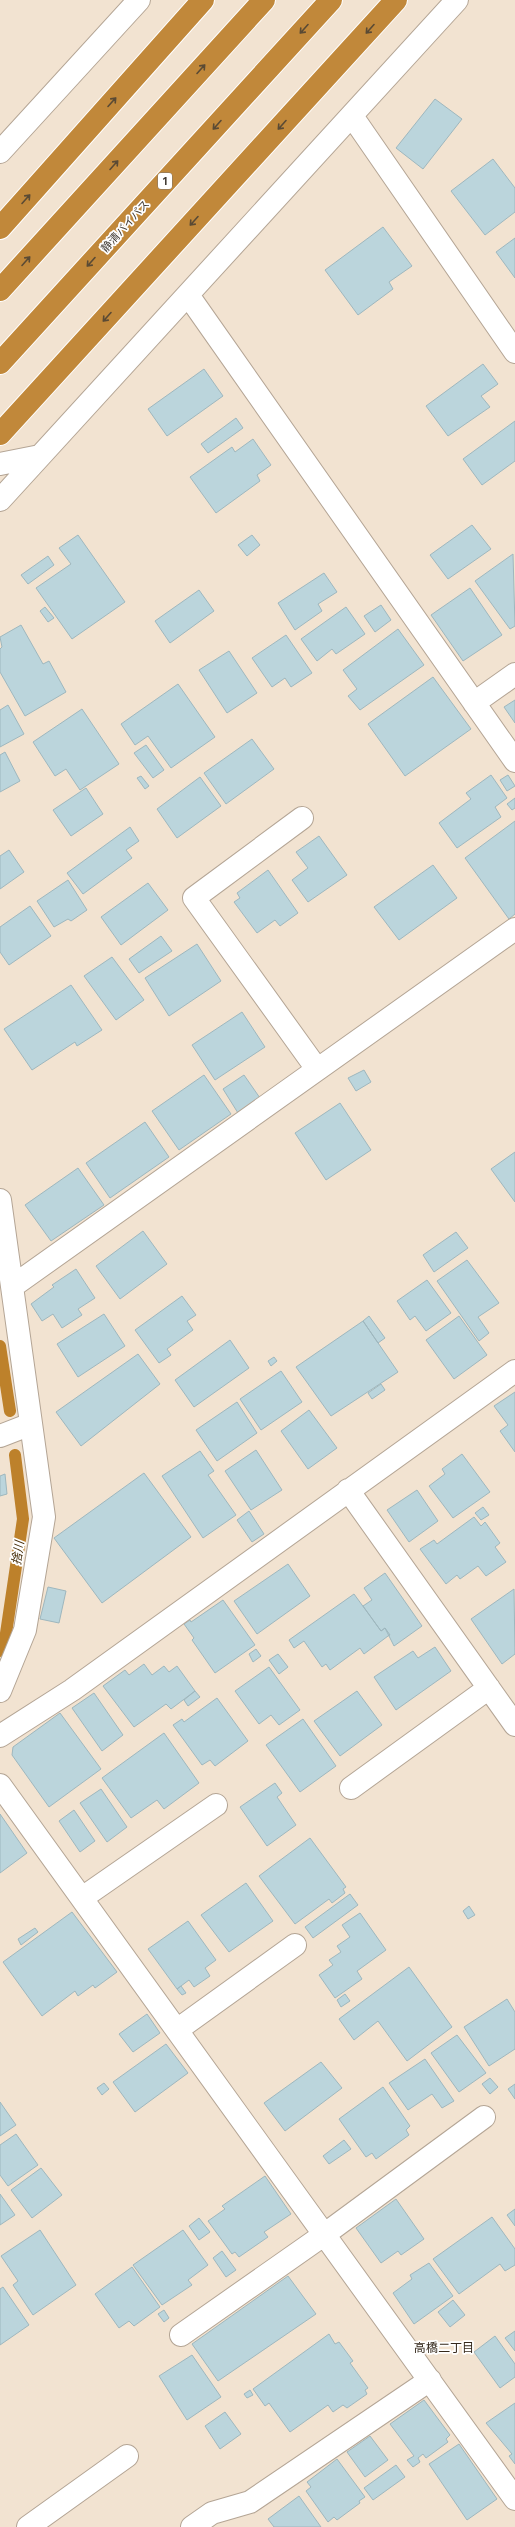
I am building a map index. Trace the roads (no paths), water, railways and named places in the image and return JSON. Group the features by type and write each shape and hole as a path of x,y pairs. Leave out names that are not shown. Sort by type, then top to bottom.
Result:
{"highway":[{"path":"0,228 203,0"},
{"path":"0,290 264,0"},
{"name":"静清バイパス","path":"0,362 331,0"},
{"path":"0,434 396,0"}],"street":[{"path":"0,152 139,0"},
{"path":"0,500 457,0"},
{"path":"352,116 515,352"},
{"path":"188,295 515,762"},
{"path":"0,464 40,456"},
{"path":"474,703 515,674"},
{"path":"302,818 194,898 317,1069"},
{"path":"14,1286 515,929"},
{"path":"0,1200 14,1286 44,1517 25,1630 0,1691"},
{"path":"0,1736 72,1690 515,1371"},
{"path":"0,1436 31,1424"},
{"path":"348,1490 515,1725"},
{"path":"351,1788 489,1688"},
{"path":"0,1785 515,2499"},
{"path":"82,1898 216,1805"},
{"path":"178,2030 295,1945"},
{"path":"181,2335 325,2234 484,2117"},
{"path":"192,2527 212,2513 250,2502 430,2380"},
{"path":"28,2527 127,2456"}],"waterway":[{"name":"捨川","path":"0,1346 10,1411"},
{"name":"捨川","path":"0,1651 5,1640 23,1519 15,1455"}],"district":[{"name":"高橋二丁目","path":"444,2348"}]}
